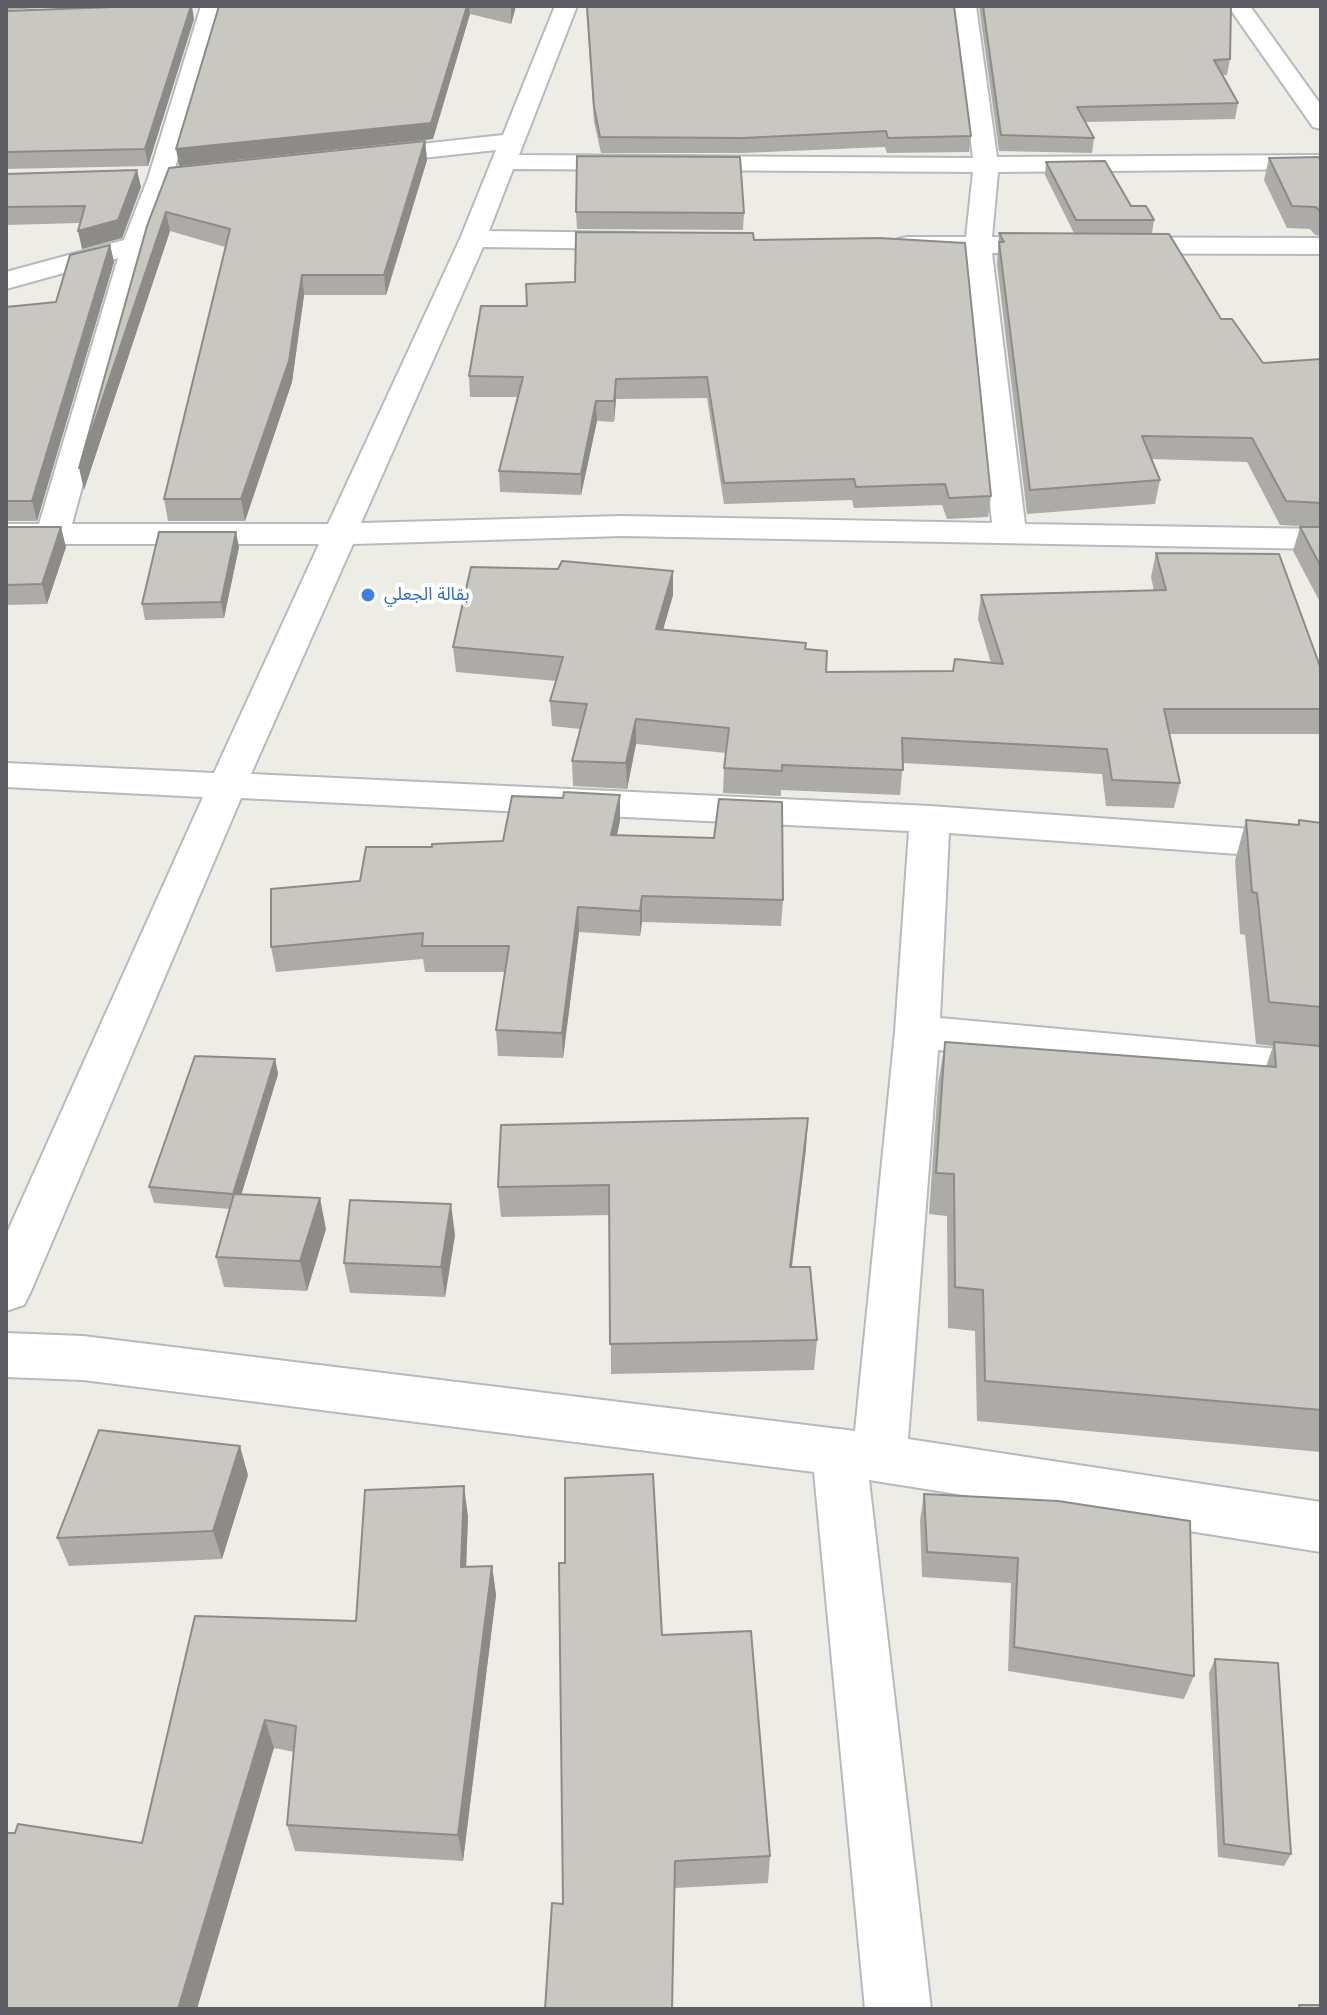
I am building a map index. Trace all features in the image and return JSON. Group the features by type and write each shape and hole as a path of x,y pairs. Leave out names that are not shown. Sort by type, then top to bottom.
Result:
{"street":[{"path":"6,1291 226,788 473,239 566,6"},
{"path":"965,6 986,165 978,245 1009,532"},
{"path":"1239,6 1321,122"},
{"path":"52,535 135,245 148,178 214,9"},
{"path":"343,159 508,152 986,165 1321,162"},
{"path":"148,178 190,176"},
{"path":"473,239 659,241"},
{"path":"888,244 1321,246"},
{"path":"6,281 135,245"},
{"path":"6,534 339,534 622,526 1321,539"},
{"path":"6,775 226,788 930,819 1321,847"},
{"path":"898,2009 859,1455 917,1032 930,819"},
{"path":"917,1032 1321,1070"},
{"path":"6,1355 83,1358 859,1455 1321,1527"}],"building":[{"path":"191,6 145,149 6,152 6,11"},
{"path":"219,6 467,6 431,123 176,149"},
{"path":"587,6 954,6 971,136 888,138 886,131 743,138 600,137 594,107"},
{"path":"983,6 1231,6 1230,59 1214,60 1238,103 1077,107 1094,138 1001,135"},
{"path":"425,141 384,275 302,275 289,361 241,499 164,499 230,229 166,212 79,468 147,226 169,168"},
{"path":"577,156 740,157 744,213 576,212"},
{"path":"1321,157 1321,213 1316,207 1292,206 1269,158"},
{"path":"1105,161 1131,206 1146,206 1154,220 1076,220 1046,162"},
{"path":"137,170 118,220 78,231 85,206 6,207 6,174"},
{"path":"576,232 753,233 754,240 879,238 965,243 991,496 949,498 945,484 856,487 854,479 724,483 707,377 616,379 614,401 596,401 581,474 499,471 523,377 469,376 481,306 527,306 526,284 575,282"},
{"path":"999,233 1169,234 1221,319 1232,319 1263,363 1321,359 1321,503 1286,501 1252,438 1142,436 1160,480 1030,490 999,242 1004,242"},
{"path":"110,245 32,501 6,501 6,307 56,302 70,255"},
{"path":"6,527 61,527 42,584 6,585"},
{"path":"1300,527 1321,527 1321,567"},
{"path":"159,532 236,532 221,602 142,604"},
{"path":"1156,553 1279,554 1321,669 1321,709 1164,709 1180,783 1112,780 1107,749 902,738 903,770 782,765 782,771 724,768 729,728 636,719 626,763 572,761 587,704 550,701 563,657 453,647 471,567 558,569 562,561 673,571 656,629 806,643 805,649 827,651 826,672 953,671 955,659 1003,664 981,595 1166,590"},
{"path":"564,792 620,795 611,835 714,838 719,799 782,802 783,900 642,896 640,911 578,907 562,1033 496,1030 509,946 422,946 423,933 271,947 271,889 360,881 366,847 432,847 432,844 503,841 512,796 563,798"},
{"path":"1246,820 1299,825 1299,820 1321,823 1321,1007 1269,1002 1257,893 1252,892"},
{"path":"945,1042 1276,1067 1274,1042 1321,1046 1321,1410 985,1381 983,1290 955,1287 954,1174 936,1173"},
{"path":"195,1056 275,1059 233,1194 149,1187"},
{"path":"808,1118 790,1267 810,1267 817,1340 610,1344 609,1185 498,1187 501,1125"},
{"path":"234,1194 320,1198 300,1261 216,1257"},
{"path":"350,1200 451,1204 441,1267 344,1263"},
{"path":"99,1430 240,1446 213,1531 57,1538"},
{"path":"653,1474 662,1635 751,1631 770,1856 675,1861 672,2009 545,2009 552,1903 563,1904 559,1563 565,1563 565,1478"},
{"path":"464,1486 461,1567 492,1566 458,1835 287,1825 296,1726 265,1720 178,2009 6,2009 6,1833 15,1833 18,1824 142,1843 195,1616 356,1621 365,1490"},
{"path":"924,1494 1058,1501 1190,1521 1194,1676 1014,1647 1018,1558 927,1552"},
{"path":"1215,1659 1278,1663 1291,1854 1224,1844"},
{"path":"1299,2005 1321,2005 1321,2009 1300,2009"}],"place":[{"name":"بقالة الجعلي","path":"368,595"}]}
